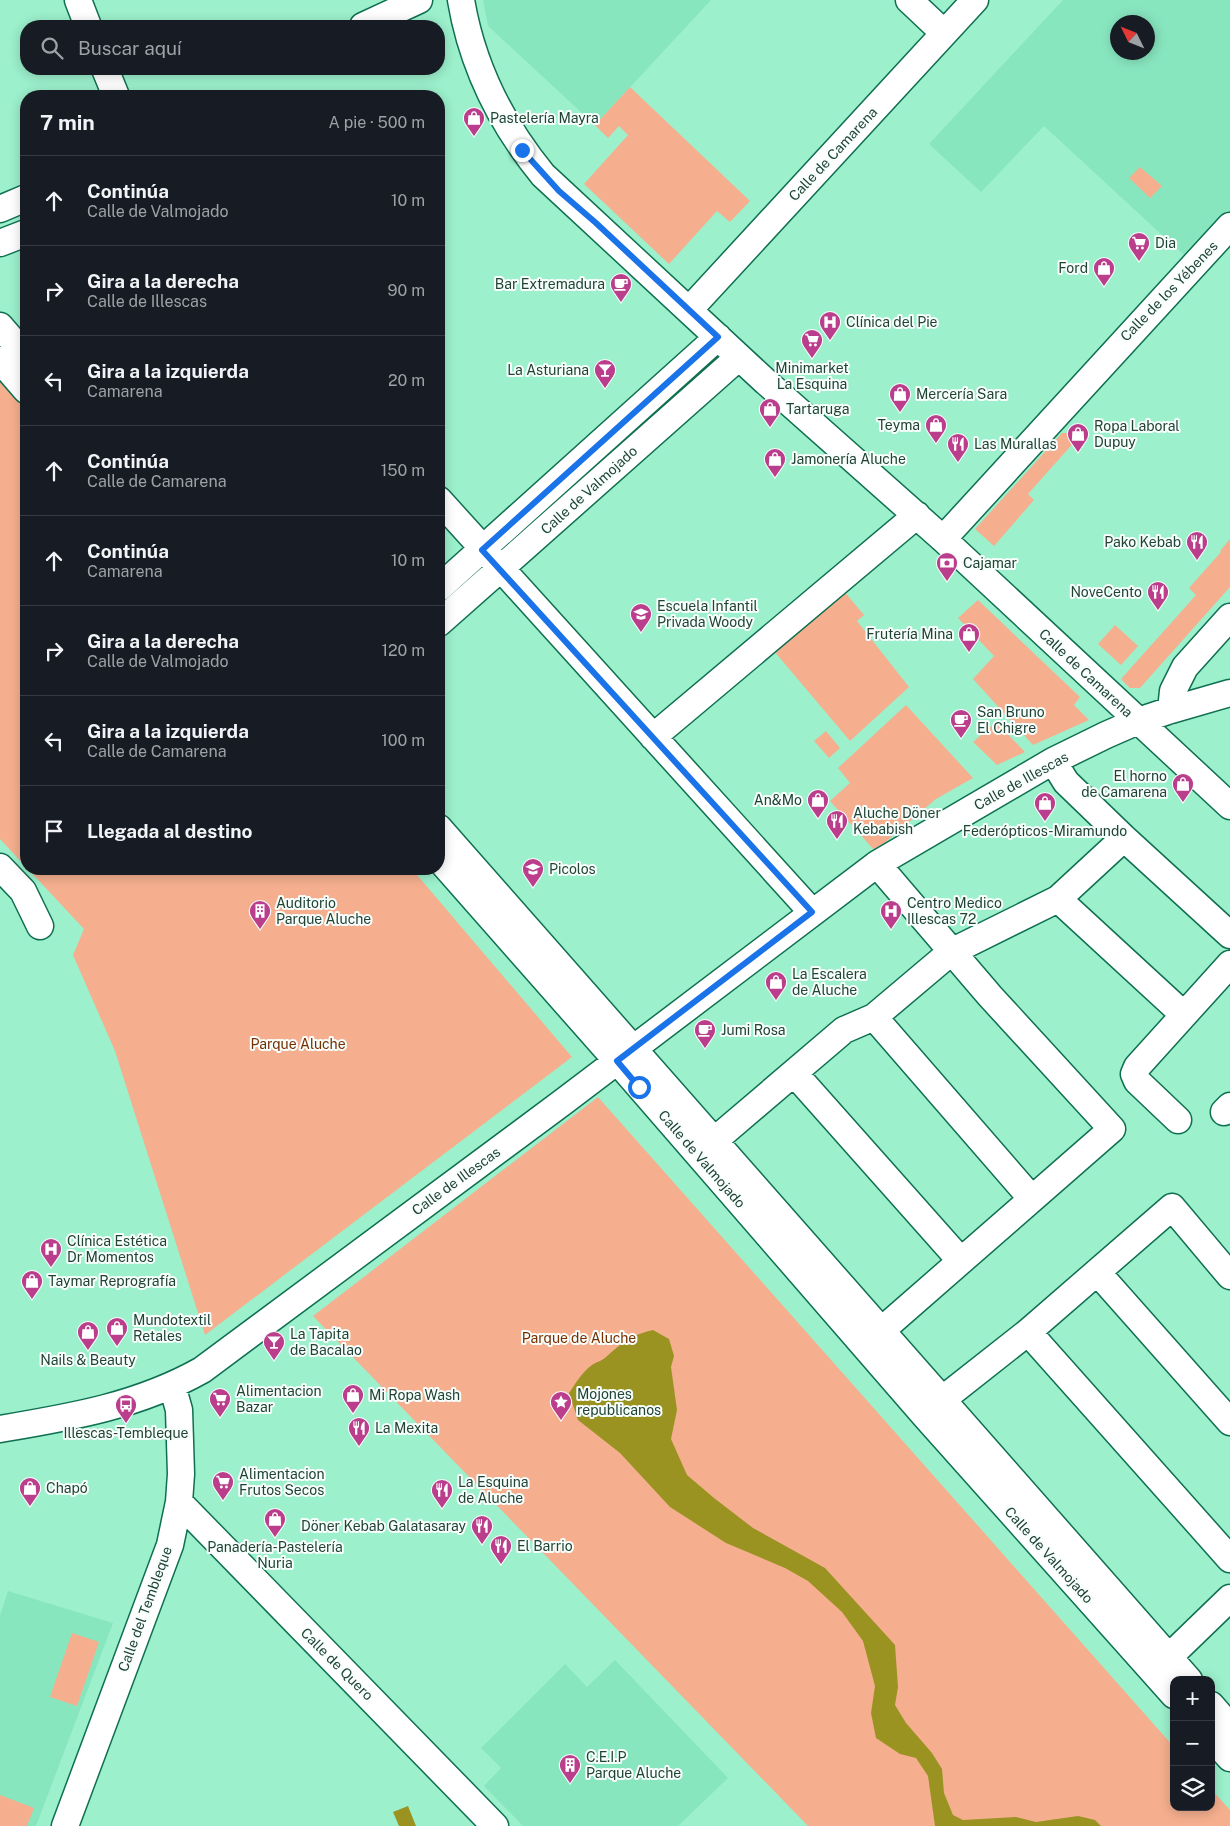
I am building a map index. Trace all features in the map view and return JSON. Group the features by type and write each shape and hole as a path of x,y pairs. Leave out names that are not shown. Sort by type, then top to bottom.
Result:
{"street":[{"path":"78,0 86,20"},
{"path":"376,20 419,0"},
{"name":"Calle de Camarena","path":"461,0 464,19 487,89 522,150 559,191 739,357 917,515 1230,806"},
{"path":"909,0 944,33 975,0"},
{"name":"Calle de Camarena","path":"689,310 944,33"},
{"path":"107,75 114,90"},
{"path":"0,208 20,200"},
{"name":"Calle de los Yébenes","path":"943,539 1113,339 1230,226"},
{"path":"0,243 20,235"},
{"path":"0,326 20,349"},
{"name":"Calle de Valmojado","path":"445,583 718,337"},
{"name":"Calle de Valmojado","path":"445,618 739,357"},
{"path":"0,360 20,383"},
{"path":"445,507 812,912"},
{"path":"653,737 917,515"},
{"path":"1171,710 1173,691 1180,674 1230,617"},
{"name":"Calle de Illescas","path":"0,1429 116,1406 186,1379 218,1358 625,1055 877,864 1053,761 1138,721 1230,693"},
{"path":"1053,761 1066,782 1230,935"},
{"name":"Calle de Valmojado","path":"445,835 625,1055 934,1407 1170,1690"},
{"path":"714,1140 844,1030 874,1017 951,952 1058,899 1124,838"},
{"name":"Calle de Valmojado","path":"445,864 625,1055 714,1140 882,1330 934,1407 1186,1676"},
{"path":"877,864 951,952 1112,1129 882,1330"},
{"path":"0,867 23,891 40,926"},
{"path":"1058,899 1184,1015"},
{"path":"1178,1120 1137,1081 1134,1074 1137,1067 1230,964"},
{"path":"874,1017 1032,1199"},
{"path":"794,1073 961,1261"},
{"path":"934,1407 1028,1332 1172,1207 1226,1263"},
{"path":"1097,1272 1230,1422"},
{"path":"1028,1332 1230,1559"},
{"name":"Calle del Tembleque","path":"65,1826 167,1552 179,1502 180,1474 179,1410 172,1385"},
{"name":"Calle de Quero","path":"179,1502 495,1826"},
{"path":"1169,1657 1230,1598"},
{"path":"1215,1710 1230,1727"},
{"path":"1215,1741 1230,1758"}],"shaded area":[{"path":"483,0 711,0 595,125 488,26"},
{"path":"1063,0 1230,0 1230,211 1187,258 1044,126 981,192 929,144"},
{"path":"653,1330 669,1339 674,1356 671,1367 677,1410 671,1439 687,1475 753,1528 825,1568 895,1645 898,1687 895,1705 906,1723 932,1753 942,1769 944,1793 953,1815 963,1820 1016,1817 1036,1822 1078,1816 1095,1820 1101,1826 935,1826 928,1776 916,1758 900,1754 876,1738 871,1713 875,1686 863,1641 842,1612 808,1581 785,1568 726,1543 670,1507 620,1453 578,1420 569,1393 582,1374 627,1340"},
{"path":"8,1591 113,1623 36,1826 0,1826 0,1615"},
{"path":"615,1660 728,1778 678,1826 523,1826 484,1786 501,1768 481,1748 565,1664 587,1687"},
{"path":"408,1806 416,1826 399,1826 393,1812"}],"green space":[{"path":"630,87 750,201 730,222 717,211 669,264 584,184 628,135 619,126 608,138 595,125"},
{"path":"1140,167 1162,186 1150,198 1129,178"},
{"path":"0,376 20,401 20,861 0,839"},
{"path":"1062,433 1068,433 1076,440 1028,494 1034,500 994,546 975,529"},
{"path":"1230,539 1230,587 1140,688 1130,688 1121,679 1196,595 1189,588"},
{"path":"843,590 864,615 857,621 909,687 850,741 774,651"},
{"path":"978,600 1080,697 1074,705 1089,720 1033,745 973,679 994,656 958,618"},
{"path":"1115,625 1138,646 1121,665 1098,644"},
{"path":"906,705 973,778 936,799 875,851 830,801 850,783 838,768"},
{"path":"996,722 1025,752 997,765 973,742"},
{"path":"826,731 840,748 829,758 814,741"},
{"name":"Parque Aluche","path":"34,875 417,875 572,1057 205,1335 115,1051 73,955 84,929"},
{"name":"Parque de Aluche","path":"598,1097 1170,1742 1170,1811 1215,1811 1215,1793 1230,1810 1230,1826 808,1826 313,1316"},
{"path":"72,1633 99,1642 77,1706 50,1697"},
{"path":"0,1795 34,1808 27,1826 0,1826"}],"place":[{"name":"Pastelería Mayra","path":"474,137"},
{"name":"Dia","path":"1139,262"},
{"name":"Ford","path":"1104,287"},
{"name":"Bar Extremadura","path":"621,303"},
{"name":"Clínica del Pie","path":"830,341"},
{"name":"Minimarket La Esquina","path":"812,359"},
{"name":"La Asturiana","path":"605,389"},
{"name":"Mercería Sara","path":"900,413"},
{"name":"Tartaruga","path":"770,428"},
{"name":"Teyma","path":"936,444"},
{"name":"Ropa Laboral Dupuy","path":"1078,453"},
{"name":"Las Murallas","path":"958,463"},
{"name":"Jamonería Aluche","path":"775,478"},
{"name":"Pako Kebab","path":"1197,561"},
{"name":"Cajamar","path":"947,582"},
{"name":"NoveCento","path":"1158,611"},
{"name":"Escuela Infantil Privada Woody","path":"641,633"},
{"name":"Frutería Mina","path":"969,653"},
{"name":"San Bruno El Chigre","path":"961,739"},
{"name":"El horno de Camarena","path":"1183,803"},
{"name":"An&Mo","path":"818,819"},
{"name":"Federópticos-Miramundo","path":"1045,822"},
{"name":"Aluche Döner Kebabish","path":"837,840"},
{"name":"Picolos","path":"533,888"},
{"name":"Auditorio Parque Aluche","path":"260,930"},
{"name":"Centro Medico Illescas 72","path":"891,930"},
{"name":"La Escalera de Aluche","path":"776,1001"},
{"name":"Jumi Rosa","path":"705,1049"},
{"name":"Clínica Estética Dr Momentos","path":"51,1268"},
{"name":"Taymar Reprografía","path":"32,1300"},
{"name":"Mundotextil Retales","path":"117,1347"},
{"name":"Nails & Beauty","path":"88,1351"},
{"name":"La Tapita de Bacalao","path":"274,1361"},
{"name":"Mi Ropa Wash","path":"353,1414"},
{"name":"Alimentacion Bazar","path":"220,1418"},
{"name":"Mojones republicanos","path":"561,1421"},
{"name":"Illescas-Tembleque","path":"126,1424"},
{"name":"La Mexita","path":"359,1447"},
{"name":"Alimentacion Frutos Secos","path":"223,1501"},
{"name":"Chapó","path":"30,1507"},
{"name":"La Esquina de Aluche","path":"442,1509"},
{"name":"Panadería-Pastelería Nuria","path":"275,1538"},
{"name":"Döner Kebab Galatasaray","path":"482,1545"},
{"name":"El Barrio","path":"501,1565"},
{"name":"C.E.I.P Parque Aluche","path":"570,1784"}],"route":[{"path":"522,150 543,176 718,337 482,550 812,912 617,1061 639,1087"}]}
